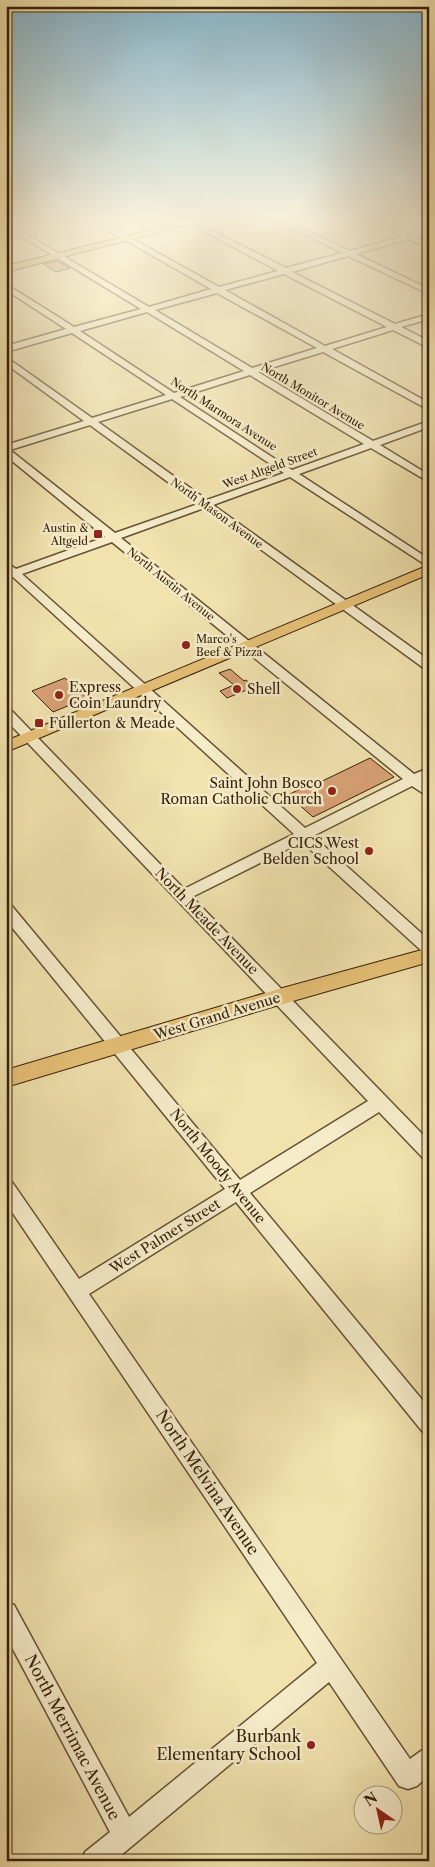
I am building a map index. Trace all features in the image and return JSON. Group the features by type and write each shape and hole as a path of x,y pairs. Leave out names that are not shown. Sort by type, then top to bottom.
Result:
{"main road":[{"path":"6,747 429,569"},
{"name":"West Grand Avenue","path":"6,1079 279,997 429,955"}],"street":[{"name":"North Marmora Avenue","path":"39,307 429,564"},
{"name":"North Monitor Avenue","path":"143,307 429,479"},
{"path":"6,349 158,307"},
{"path":"249,307 429,407"},
{"path":"354,307 429,345"},
{"path":"6,450 429,316"},
{"name":"North Mason Avenue","path":"6,360 429,666"},
{"name":"West Altgeld Street","path":"11,575 429,424"},
{"name":"North Austin Avenue","path":"6,450 429,792"},
{"path":"6,565 11,575 143,689 429,949"},
{"name":"North Meade Avenue","path":"6,712 429,1152"},
{"path":"182,896 429,772"},
{"name":"North Moody Avenue","path":"6,909 429,1424"},
{"name":"West Palmer Street","path":"77,1291 381,1102"},
{"name":"North Melvina Avenue","path":"6,1188 408,1777 429,1758"},
{"name":"North Merrimac Avenue","path":"6,1613 125,1835"},
{"path":"94,1861 332,1665"}],"building":[{"path":"230,669 254,687 227,698 220,691 234,685 219,673"},
{"name":"Express Coin Laundry","path":"65,678 87,698 53,712 32,691"},
{"name":"Saint John Bosco Roman Catholic Church","path":"370,758 394,777 313,817 288,795 310,784 312,786"}],"place":[{"name":"Austin & Altgeld","path":"98,534"},
{"name":"Marco's Beef & Pizza","path":"186,645"},
{"name":"Shell","path":"237,689"},
{"name":"Express Coin Laundry","path":"59,695"},
{"name":"Fullerton & Meade","path":"39,723"},
{"name":"Saint John Bosco Roman Catholic Church","path":"332,791"},
{"name":"CICS West Belden School","path":"369,851"},
{"name":"Burbank Elementary School","path":"311,1745"}]}
